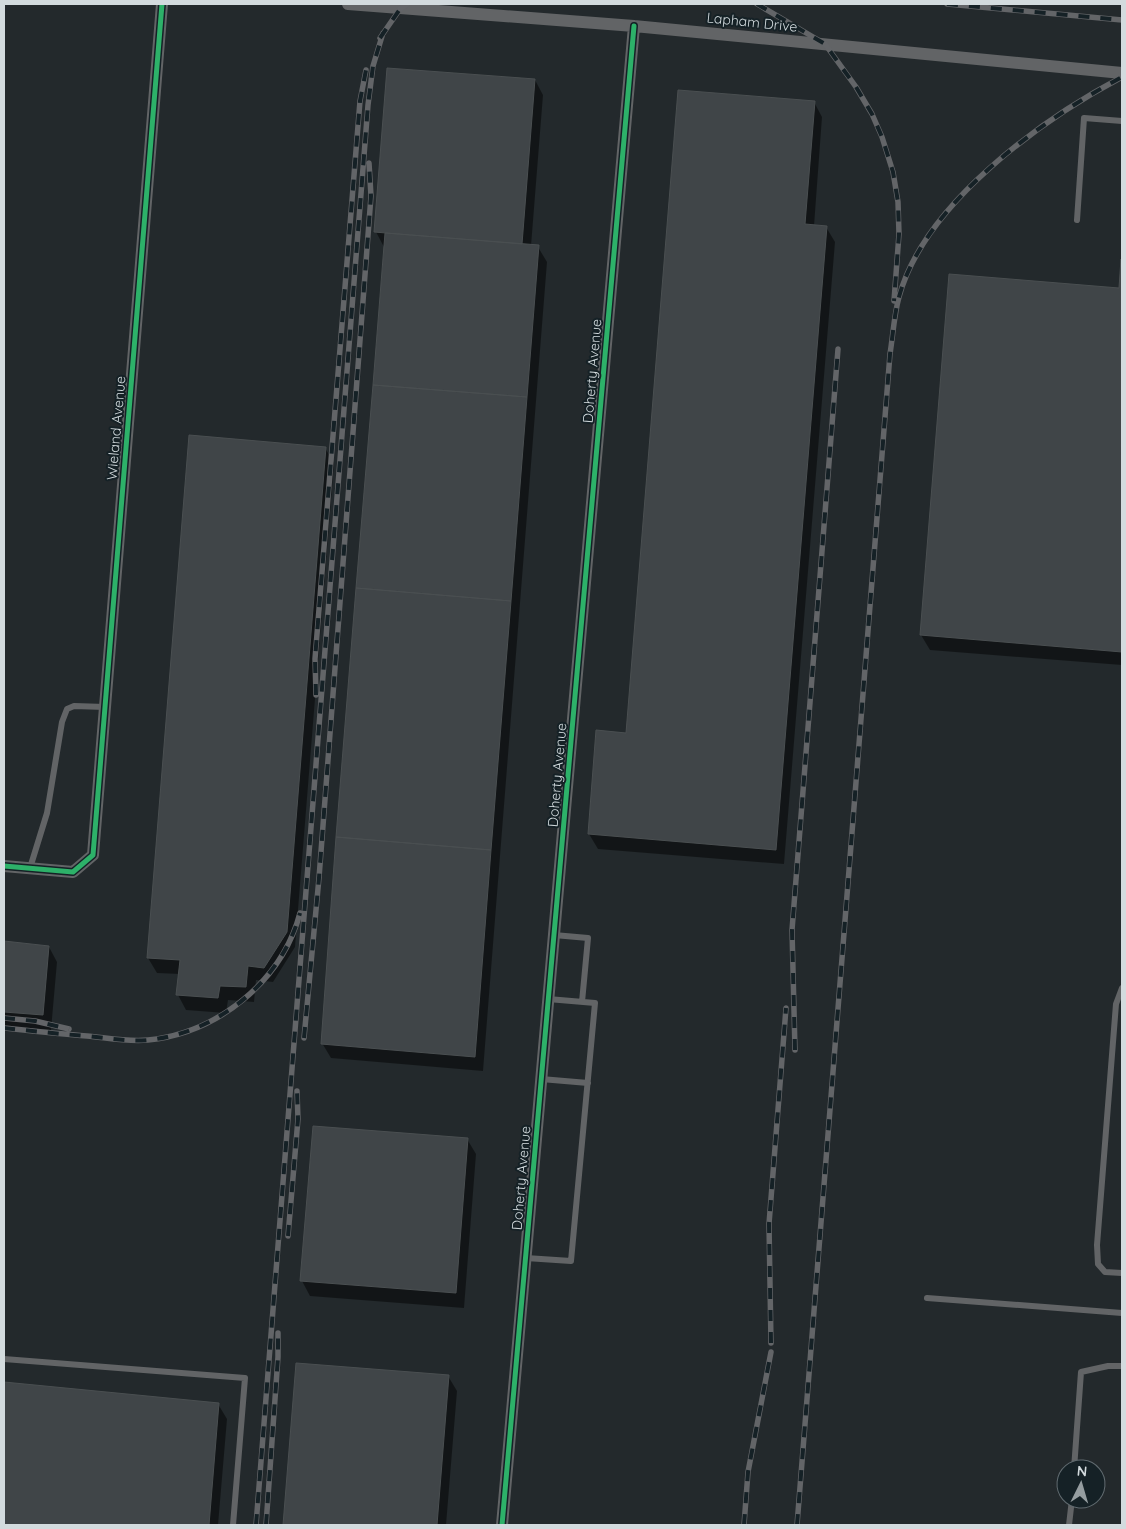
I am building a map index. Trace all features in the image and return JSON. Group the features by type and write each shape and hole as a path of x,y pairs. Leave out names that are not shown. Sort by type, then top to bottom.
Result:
{"street":[{"name":"Wieland Avenue","path":"30,868 73,872 93,855 162,4"},
{"name":"Lapham Drive","path":"348,4 634,26 1122,73"},
{"name":"Doherty Avenue","path":"502,1525 634,26"},
{"path":"4,866 30,868"}],"lane":[{"path":"1077,220 1084,118 1122,120"},
{"path":"30,868 47,813 62,722 67,709 74,706 105,707"},
{"path":"554,935 588,938 582,1002"},
{"path":"1122,988 1116,1004 1097,1245 1098,1264 1105,1272 1122,1273"},
{"path":"526,1258 571,1261 595,1003 548,999"},
{"path":"541,1079 588,1083"},
{"path":"927,1298 1122,1313"},
{"path":"4,1359 245,1378 233,1525"},
{"path":"1075,1459 1082,1372 1108,1366 1122,1366"},
{"path":"1070,1525 1071,1509"}],"building":[{"path":"387,68 535,79 522,244 374,232"},
{"path":"678,90 815,101 805,224 827,226 776,850 588,834 596,730 626,733"},
{"path":"385,233 539,245 527,397 373,385"},
{"path":"1121,259 1122,652 920,635 949,274 1119,288"},
{"path":"373,385 527,397 511,601 356,588"},
{"path":"189,435 326,447 287,932 264,968 248,966 246,987 220,986 218,998 176,995 180,960 147,958"},
{"path":"356,588 511,601 491,850 336,837"},
{"path":"336,837 491,850 475,1057 321,1044"},
{"path":"4,941 49,946 43,1015 4,1012"},
{"path":"313,1126 468,1138 456,1293 300,1281"},
{"path":"296,1363 449,1375 437,1525 283,1525"},
{"path":"4,1382 219,1403 209,1525 4,1525"}],"railway":[{"path":"380,38 400,9 407,4"},
{"path":"757,4 825,44 856,87 872,114 882,137 893,172 898,202 899,234 894,301"},
{"path":"947,4 1122,20"},
{"path":"256,1525 368,105 373,66 383,33"},
{"path":"316,695 315,659 360,101 366,70"},
{"path":"797,1525 890,354 897,304 912,263 933,229 959,198 1022,141 1056,116 1122,77"},
{"path":"304,1038 319,878 371,196 369,163"},
{"path":"795,1050 792,930 838,349"},
{"path":"4,1028 118,1040 148,1040 174,1035 199,1027 222,1015 244,999 262,981 278,961 291,938 300,913"},
{"path":"771,1343 769,1224 786,1008"},
{"path":"4,1018 35,1021 69,1029"},
{"path":"288,1236 298,1119 297,1091"},
{"path":"266,1525 278,1333"},
{"path":"744,1525 748,1472 771,1352"}],"cycle path":[{"path":"4,866 73,872 93,855 162,4"},
{"path":"502,1525 634,26"}]}
